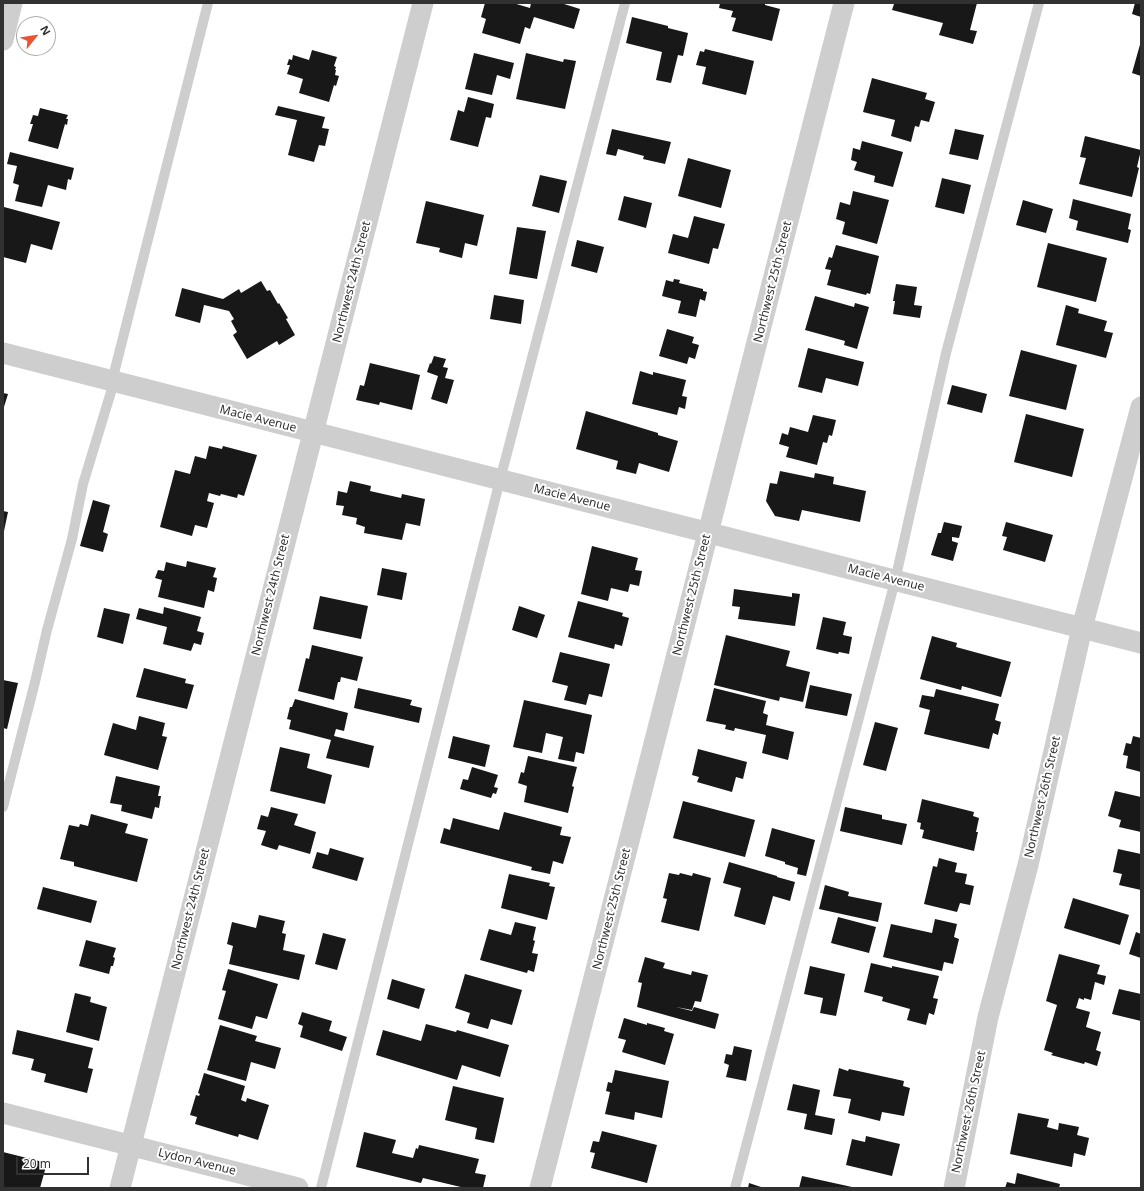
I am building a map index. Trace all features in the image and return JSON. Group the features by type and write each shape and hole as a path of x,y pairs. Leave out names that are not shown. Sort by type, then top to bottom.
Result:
{"street":[{"path":"3,40 12,3"},
{"name":"Northwest 24th Street","path":"120,1188 423,3"},
{"name":"Northwest 25th Street","path":"540,1188 844,3"},
{"name":"Macie Avenue","path":"3,353 1141,643"},
{"name":"Northwest 26th Street","path":"954,1188 988,1017 1028,865 1082,628 1141,407"},
{"name":"Lydon Avenue","path":"3,1113 298,1188"}],"lane":[{"path":"3,807 47,630 72,539 84,484 113,381 208,3"},
{"path":"321,1188 500,480 625,3"},
{"path":"735,1188 894,581 946,353 1039,3"}],"building":[{"path":"485,3 513,3 530,8 531,3 561,3 580,9 574,29 534,17 530,29 525,27 520,44 482,33 486,19 481,17"},
{"path":"720,3 765,3 765,5 780,9 772,41 732,31 736,18 731,17 733,11 719,8"},
{"path":"890,3 977,3 970,30 977,31 973,44 939,35 943,23 892,10 894,4"},
{"path":"1135,3 1141,3 1141,17 1132,14"},
{"path":"632,17 668,26 668,28 688,33 683,56 678,55 671,83 656,80 662,52 626,43"},
{"path":"1141,41 1141,76 1132,73"},
{"path":"705,49 754,61 746,95 702,84 706,67 696,65 700,51 704,52"},
{"path":"312,50 337,57 334,66 336,67 335,75 339,76 336,86 334,85 329,102 299,93 303,79 287,74 290,65 287,65 289,59 292,60 293,55 309,60"},
{"path":"474,53 514,63 510,79 497,75 492,95 465,89"},
{"path":"526,53 563,62 564,59 576,61 565,109 516,99"},
{"path":"872,78 927,93 925,99 935,102 929,122 921,120 919,127 915,126 911,142 891,136 895,120 863,112"},
{"path":"468,97 494,104 491,118 486,117 478,147 450,140 458,110 464,112"},
{"path":"278,106 325,117 322,128 329,129 325,146 319,145 314,162 288,155 297,120 275,115"},
{"path":"40,108 68,115 66,119 68,119 67,125 65,124 58,149 28,141 33,124 30,124 33,115 38,116"},
{"path":"612,129 671,142 665,164 643,159 644,156 618,149 616,156 606,154"},
{"path":"955,129 984,135 978,160 949,154"},
{"path":"1085,136 1141,150 1137,167 1139,168 1132,197 1079,184 1086,158 1080,157"},
{"path":"862,141 903,152 893,187 874,182 875,176 854,170 857,162 851,160 853,148 860,150"},
{"path":"10,152 74,168 71,180 68,179 66,190 48,185 42,207 15,201 19,185 13,183 17,166 7,164"},
{"path":"688,158 731,170 721,208 678,196"},
{"path":"540,175 567,181 559,213 532,206"},
{"path":"942,178 971,185 964,214 935,207"},
{"path":"853,191 889,200 877,244 842,234 845,222 836,219 840,202 850,205"},
{"path":"624,196 652,203 646,228 618,220"},
{"path":"1073,199 1131,214 1128,229 1131,230 1128,243 1076,230 1078,221 1069,218"},
{"path":"1023,200 1053,209 1046,233 1016,225"},
{"path":"426,201 484,215 477,246 465,243 462,258 439,252 440,248 416,243"},
{"path":"4,207 60,222 52,250 31,244 26,263 3,257"},
{"path":"694,216 725,224 718,249 713,248 709,264 668,253 673,234 688,238"},
{"path":"517,227 546,231 537,279 509,274"},
{"path":"577,240 604,247 597,273 571,266"},
{"path":"1048,243 1107,258 1096,302 1037,287"},
{"path":"836,245 879,256 870,294 867,293 866,295 827,285 831,270 825,269 829,257 832,258"},
{"path":"674,279 680,280 679,283 703,289 703,291 707,292 705,301 700,299 696,317 678,313 681,301 662,296 666,280 673,282"},
{"path":"261,281 267,291 270,290 278,304 279,303 288,318 286,319 295,335 279,345 277,341 247,359 233,335 237,332 231,321 234,319 229,311 204,305 200,323 175,316 182,288 223,299 239,289 241,293"},
{"path":"896,284 917,287 914,305 922,306 920,318 893,314 895,301 893,301"},
{"path":"494,295 524,300 521,324 490,319"},
{"path":"815,296 854,307 855,303 869,307 857,349 844,345 845,341 805,330"},
{"path":"1066,305 1079,309 1078,313 1107,321 1104,331 1113,333 1106,358 1056,345"},
{"path":"667,329 694,337 692,343 699,345 695,359 689,357 687,364 659,356"},
{"path":"808,348 864,362 858,386 826,378 822,393 798,387"},
{"path":"1021,350 1077,365 1066,410 1009,396"},
{"path":"434,356 446,359 443,367 448,368 445,378 454,380 447,404 431,399 438,376 427,372"},
{"path":"370,363 420,375 412,410 380,402 379,405 356,400 360,385 364,386"},
{"path":"640,371 653,375 653,372 686,380 682,396 687,397 685,409 679,407 677,415 632,404"},
{"path":"952,385 987,394 982,413 947,404"},
{"path":"3,393 8,394 3,410"},
{"path":"586,411 658,433 658,435 678,441 669,472 639,463 636,474 616,469 618,461 576,449"},
{"path":"1026,414 1084,429 1072,477 1014,462"},
{"path":"813,415 836,420 832,436 829,435 827,443 823,442 817,465 786,457 789,447 779,444 782,433 788,435 790,427 808,432"},
{"path":"209,446 222,449 223,446 257,455 244,496 238,494 237,498 209,493 207,501 214,503 207,528 195,525 192,536 160,527 175,470 190,474 195,456 206,459"},
{"path":"780,471 814,478 815,473 834,477 833,484 866,491 860,522 802,510 799,521 775,516 766,501 770,483 777,484"},
{"path":"350,481 371,486 370,491 401,498 402,494 425,499 420,526 406,523 402,540 364,533 365,527 356,524 357,518 342,515 344,506 336,505 338,491 347,493"},
{"path":"93,500 110,505 103,532 108,534 103,552 80,546"},
{"path":"3,511 8,512 4,531 3,531"},
{"path":"944,522 962,526 959,538 952,537 952,541 958,543 953,561 931,555 938,533 941,533"},
{"path":"1006,522 1053,535 1045,562 1003,550 1007,537 1002,536"},
{"path":"592,546 638,558 635,570 642,571 639,586 630,584 628,592 611,588 608,601 581,594"},
{"path":"187,561 216,568 213,577 217,578 214,592 208,590 204,608 158,597 162,580 155,578 158,570 164,571 166,562 186,567"},
{"path":"382,568 407,573 402,600 377,595"},
{"path":"734,589 792,597 792,593 800,594 795,626 738,619 740,607 732,606"},
{"path":"320,596 368,606 361,639 313,629"},
{"path":"578,601 623,613 622,616 629,618 622,646 615,644 614,649 568,637"},
{"path":"519,606 545,615 537,638 512,630"},
{"path":"164,607 201,617 197,631 204,633 201,645 194,643 191,651 163,644 167,627 136,619 139,608 163,614"},
{"path":"104,608 130,614 123,644 97,637"},
{"path":"823,617 846,622 843,635 852,637 849,654 839,652 838,654 816,649"},
{"path":"726,635 790,651 786,666 810,672 803,702 780,697 779,701 714,685"},
{"path":"932,636 957,643 956,647 1011,662 1001,697 962,686 961,690 920,679"},
{"path":"312,645 363,657 357,681 341,677 340,682 338,682 334,700 298,691 306,658 309,659"},
{"path":"560,652 610,664 602,697 589,694 586,705 564,700 568,686 552,682"},
{"path":"144,668 186,679 185,683 194,685 187,709 136,697"},
{"path":"3,680 18,683 7,729 3,728"},
{"path":"810,685 852,694 847,716 805,708"},
{"path":"358,688 412,700 410,705 422,708 419,723 354,708"},
{"path":"714,688 766,701 763,713 768,715 766,725 794,732 788,760 762,753 766,735 735,728 734,731 725,729 726,725 706,721"},
{"path":"936,689 999,704 995,720 1001,722 998,735 993,733 989,749 924,734 930,710 919,707 922,695 934,697"},
{"path":"295,699 348,713 344,731 336,729 334,736 374,746 369,768 326,758 331,740 289,729 291,720 287,719 290,707 292,707"},
{"path":"524,700 592,715 584,754 576,752 574,762 558,759 563,737 546,733 542,753 513,747"},
{"path":"139,716 165,723 162,736 167,737 158,770 104,755 113,723 136,730"},
{"path":"875,722 898,728 886,771 863,765"},
{"path":"453,736 490,745 485,767 448,758"},
{"path":"1133,736 1141,738 1141,772 1126,768 1128,756 1123,755 1126,743 1131,744"},
{"path":"280,747 310,754 307,768 332,775 325,804 270,791"},
{"path":"698,749 747,762 743,779 736,777 732,792 697,782 699,777 692,775"},
{"path":"528,756 577,767 572,786 574,787 568,813 524,802 527,786 518,783 521,772 524,773"},
{"path":"472,767 498,775 494,787 498,788 496,794 493,793 491,798 460,789 463,779 468,780"},
{"path":"116,776 160,786 158,796 161,796 159,808 155,807 152,819 121,811 122,805 110,803"},
{"path":"1115,791 1141,797 1141,832 1119,827 1121,820 1108,816"},
{"path":"922,799 974,812 973,816 979,818 974,851 922,838 924,830 920,829 921,823 917,822"},
{"path":"683,801 755,820 745,857 673,838"},
{"path":"271,807 298,814 294,825 316,832 310,854 279,845 277,850 261,845 266,831 257,829 261,815 268,817"},
{"path":"845,807 882,815 882,819 907,824 902,845 840,831"},
{"path":"504,812 562,827 560,835 571,837 563,864 553,861 550,874 531,870 532,867 440,843 444,828 450,830 453,818 499,830"},
{"path":"91,814 128,824 125,833 148,839 137,882 74,866 74,862 60,859 69,825 79,827 80,824 88,826"},
{"path":"772,828 815,840 806,876 797,874 798,868 765,856"},
{"path":"330,848 364,858 357,881 312,868 317,852 328,855"},
{"path":"1118,849 1141,854 1141,890 1119,885 1122,874 1113,872"},
{"path":"939,858 957,863 955,872 967,874 965,884 974,886 970,905 960,903 957,912 924,904 933,866 937,867"},
{"path":"729,862 795,882 790,901 773,896 765,925 734,916 741,888 723,883"},
{"path":"669,873 679,875 680,873 692,876 693,873 711,878 699,931 661,922 667,899 663,898"},
{"path":"509,874 550,883 549,886 555,887 547,920 501,908"},
{"path":"825,885 849,892 848,896 882,903 878,922 819,909"},
{"path":"43,887 97,901 91,923 37,909"},
{"path":"1073,898 1129,915 1120,945 1064,928"},
{"path":"259,915 285,921 282,933 286,934 283,950 305,955 299,980 229,964 233,946 227,944 232,922 256,928"},
{"path":"838,917 876,927 869,953 831,943"},
{"path":"935,919 957,924 954,937 959,939 953,964 944,962 942,971 883,957 891,924 932,933"},
{"path":"515,922 536,927 532,953 538,954 534,972 528,970 527,973 480,960 489,929 511,935"},
{"path":"1136,932 1141,934 1141,958 1129,954"},
{"path":"323,933 346,939 337,970 315,964"},
{"path":"86,940 116,948 113,957 115,958 113,966 111,966 109,974 79,966"},
{"path":"1059,954 1100,965 1097,974 1106,976 1104,985 1095,982 1091,1000 1079,998 1076,1008 1090,1012 1086,1027 1101,1032 1096,1050 1101,1052 1097,1066 1051,1055 1053,1053 1044,1050 1057,1005 1046,1001"},
{"path":"645,957 665,963 663,968 691,975 692,971 708,975 701,1002 695,1001 692,1010 676,1007 692,1011 694,1007 719,1014 715,1029 637,1007 642,983 638,982"},
{"path":"871,963 939,976 933,998 938,999 934,1015 929,1013 926,1025 907,1020 910,1009 882,1001 883,997 864,992"},
{"path":"810,966 845,974 836,1016 820,1013 823,998 804,994"},
{"path":"228,969 278,984 267,1019 256,1016 252,1029 218,1019 226,991 222,990"},
{"path":"465,974 522,990 512,1025 491,1019 488,1029 467,1023 470,1013 455,1008"},
{"path":"392,979 425,989 419,1009 387,999"},
{"path":"1119,989 1141,994 1141,1021 1112,1014"},
{"path":"75,993 91,997 90,1002 107,1007 99,1041 66,1032"},
{"path":"302,1012 332,1021 329,1031 347,1037 342,1051 300,1037 303,1026 298,1024"},
{"path":"624,1018 647,1025 647,1023 665,1028 664,1031 674,1034 665,1065 622,1052 626,1040 618,1038"},
{"path":"426,1024 456,1032 457,1030 509,1045 500,1077 462,1065 457,1080 376,1055 383,1030 421,1041"},
{"path":"220,1025 257,1036 255,1041 281,1048 275,1069 251,1062 246,1081 207,1070"},
{"path":"17,1030 93,1048 88,1068 93,1069 87,1093 44,1082 46,1074 31,1070 34,1059 12,1054"},
{"path":"734,1046 752,1050 746,1081 726,1077 729,1065 724,1063 726,1054 732,1055"},
{"path":"839,1068 904,1081 903,1086 910,1088 904,1116 882,1112 880,1121 848,1113 851,1099 833,1096"},
{"path":"615,1070 669,1081 662,1118 635,1112 634,1120 605,1114 610,1092 606,1091 608,1082 612,1083"},
{"path":"204,1073 245,1086 241,1100 246,1102 247,1098 269,1105 258,1140 239,1134 238,1137 195,1124 197,1117 190,1115 196,1095 199,1096 200,1094 198,1093"},
{"path":"793,1084 820,1090 815,1115 835,1119 832,1135 804,1129 807,1114 787,1110"},
{"path":"453,1086 504,1098 494,1143 475,1139 477,1128 445,1120"},
{"path":"1018,1113 1049,1119 1047,1127 1058,1130 1059,1123 1079,1127 1077,1135 1089,1138 1085,1156 1074,1153 1072,1167 1010,1154"},
{"path":"602,1131 657,1145 647,1183 591,1168 595,1153 590,1152 593,1141 599,1142"},
{"path":"364,1132 396,1140 392,1153 413,1158 416,1148 418,1149 419,1145 479,1159 475,1173 486,1175 483,1188 465,1188 423,1178 421,1183 356,1167"},
{"path":"866,1136 900,1144 892,1176 846,1165 852,1139 865,1142"},
{"path":"3,1152 47,1163 40,1188 3,1188"},
{"path":"1017,1173 1060,1184 1059,1188 1005,1188 1007,1182 1015,1184"},
{"path":"802,1176 852,1187 852,1188 799,1188"},
{"path":"749,1183 764,1188 748,1188"}]}
